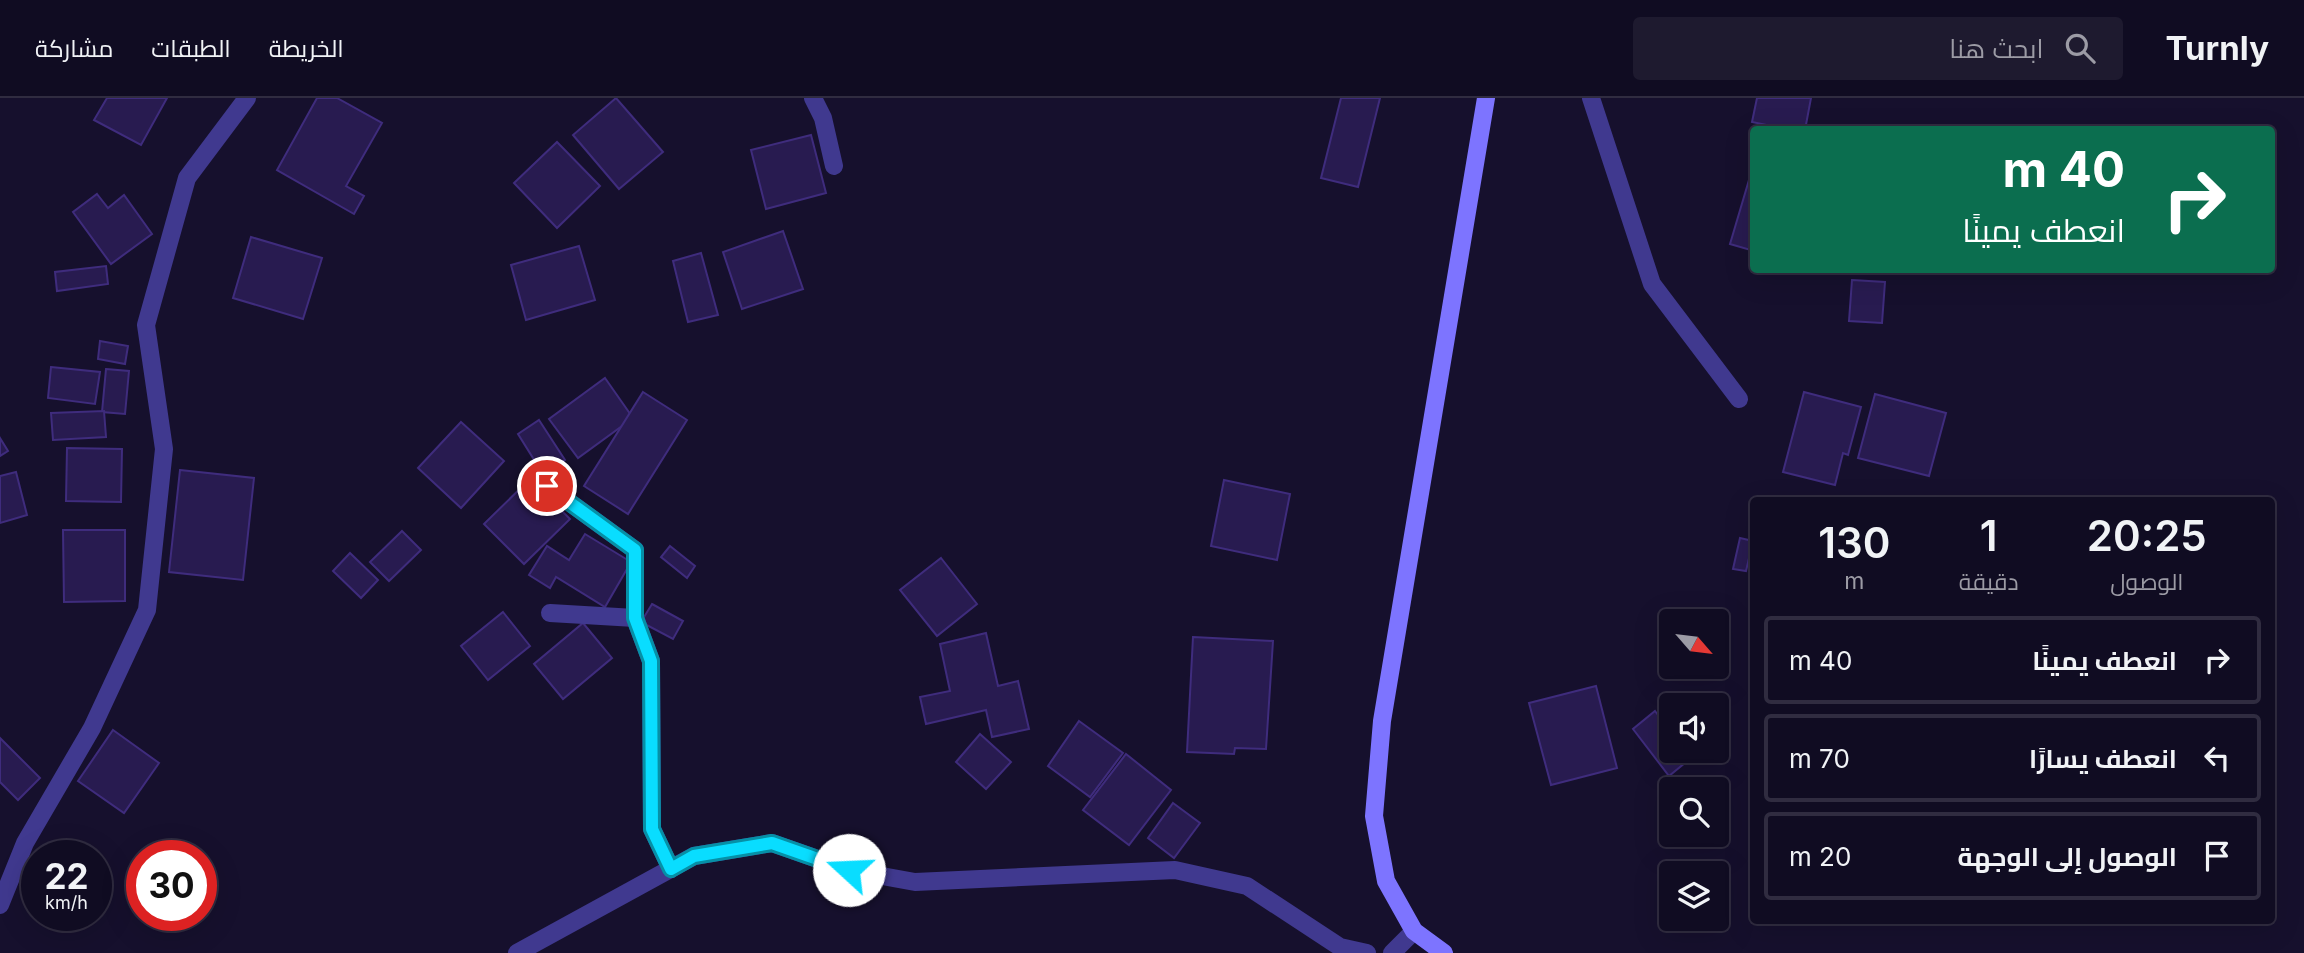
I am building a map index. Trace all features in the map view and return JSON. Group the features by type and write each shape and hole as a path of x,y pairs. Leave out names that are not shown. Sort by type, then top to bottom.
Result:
{"main road":[{"path":"1444,953 1414,931 1386,881 1374,816 1382,720 1486,98"}],"street":[{"path":"0,905 26,844 92,727 147,610 164,449 146,325 187,178 247,98"},
{"path":"813,98 823,118 834,166"},
{"path":"1591,98 1652,284 1739,398"},
{"path":"547,486 635,550 635,618 651,661 652,829 671,869"},
{"path":"550,613 635,618"},
{"path":"517,953 694,856 772,843 849,870 915,882 1175,870 1247,887 1340,947 1367,953"},
{"path":"1392,953 1414,931"}],"building":[{"path":"107,98 167,98 141,145 94,120"},
{"path":"317,98 337,98 382,123 346,186 364,196 354,214 277,170"},
{"path":"616,98 663,152 619,189 573,135"},
{"path":"1341,98 1380,98 1358,187 1321,178"},
{"path":"1757,98 1811,98 1806,126 1772,126 1752,122"},
{"path":"811,135 826,193 766,209 751,150"},
{"path":"557,142 600,186 557,228 514,183"},
{"path":"1750,176 1750,250 1730,244"},
{"path":"97,194 108,208 124,195 152,234 111,264 73,212"},
{"path":"783,231 803,289 742,309 723,252"},
{"path":"251,237 322,258 303,319 233,298"},
{"path":"579,246 595,300 526,320 511,265"},
{"path":"701,253 718,315 688,322 673,261"},
{"path":"106,266 108,284 57,291 55,272"},
{"path":"1852,280 1885,282 1882,323 1849,321"},
{"path":"100,341 128,346 125,364 98,359"},
{"path":"51,367 100,372 95,404 48,398"},
{"path":"106,369 129,371 125,414 102,412"},
{"path":"605,378 633,418 578,458 549,419"},
{"path":"643,392 687,420 628,514 584,486"},
{"path":"1804,392 1861,407 1848,455 1843,453 1835,485 1783,472"},
{"path":"1875,394 1946,413 1929,476 1858,458"},
{"path":"104,411 106,437 53,440 51,413"},
{"path":"539,420 565,460 543,474 518,434"},
{"path":"461,422 504,461 461,508 418,468"},
{"path":"0,438 8,451 0,456"},
{"path":"67,448 122,449 121,502 66,501"},
{"path":"180,470 254,478 243,580 169,572"},
{"path":"16,472 27,515 0,523 0,476"},
{"path":"530,479 570,519 524,564 484,524"},
{"path":"1224,480 1290,494 1277,560 1211,546"},
{"path":"63,530 125,530 125,601 64,602"},
{"path":"402,531 421,550 389,581 370,562"},
{"path":"585,534 631,562 605,607 556,577 550,588 529,575 547,546 569,560"},
{"path":"1740,538 1750,540 1746,571 1733,569"},
{"path":"670,546 695,566 687,578 661,557"},
{"path":"350,553 378,580 361,598 333,571"},
{"path":"941,558 977,604 937,636 900,590"},
{"path":"652,604 683,621 673,639 641,622"},
{"path":"503,612 530,646 488,680 461,646"},
{"path":"583,623 612,658 563,699 534,664"},
{"path":"986,633 998,686 1018,681 1029,729 992,737 986,710 926,724 920,697 950,691 940,644"},
{"path":"1193,637 1273,641 1266,749 1235,748 1234,754 1187,752"},
{"path":"1596,686 1617,768 1551,785 1529,703"},
{"path":"1655,711 1659,716 1659,763 1633,729"},
{"path":"1079,721 1123,753 1090,797 1048,766"},
{"path":"113,730 159,763 124,813 78,781"},
{"path":"980,734 1011,762 986,789 956,762"},
{"path":"0,738 40,778 18,800 0,782"},
{"path":"1126,754 1171,790 1129,845 1083,810"},
{"path":"1659,763 1685,763 1669,776"},
{"path":"1173,803 1200,823 1174,858 1148,838"}],"route":[{"path":"547,486 635,550 635,618 651,661 652,829 671,869 694,856 772,843 849,870"}]}
